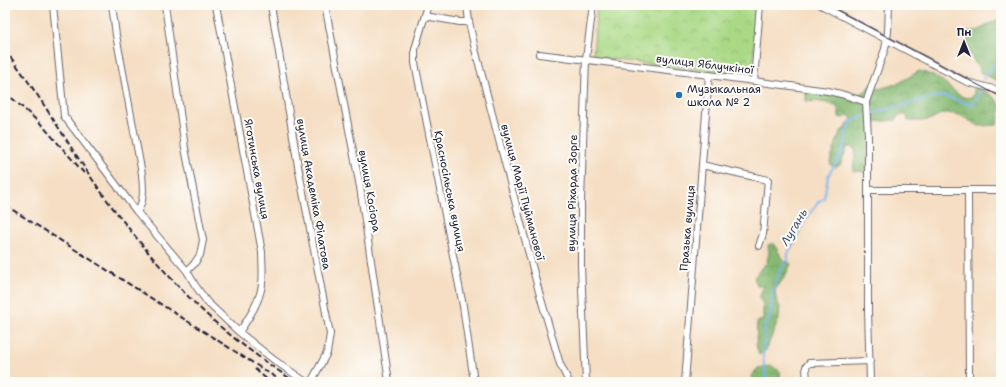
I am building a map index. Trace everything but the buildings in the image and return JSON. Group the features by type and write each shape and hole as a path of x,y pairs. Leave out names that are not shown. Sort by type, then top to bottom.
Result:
{"street":[{"path":"53,5 64,116 138,212 187,270 207,302 239,332 274,360 306,382"},
{"path":"112,5 116,35 142,174 143,197 142,205 138,212"},
{"path":"165,5 185,148 203,240 200,255 194,264 187,270"},
{"name":"Яготинська вулиця","path":"216,5 262,252 261,292 245,324 239,332"},
{"name":"вулиця Академіка Філатова","path":"271,5 298,166 330,334 328,353 311,382"},
{"name":"вулиця Косіора","path":"325,5 360,187 389,382"},
{"name":"Красносільська вулиця","path":"428,5 415,49 415,63 463,306 474,382"},
{"name":"вулиця Марії Пуйманової","path":"467,5 475,49 539,292 560,364 569,382"},
{"name":"вулиця Ріхарда Зорге","path":"586,382 581,266 581,201 586,59 593,5"},
{"path":"754,81 760,5"},
{"path":"821,5 967,82 1001,91"},
{"path":"870,382 868,310 868,136 866,102 885,49 889,5"},
{"path":"425,16 460,22 469,22"},
{"name":"вулиця Яблучкіної","path":"539,54 754,81 841,94 866,102"},
{"name":"Празька вулиця","path":"685,382 709,75"},
{"path":"702,165 768,180 764,228 759,246"},
{"path":"868,190 1001,190"},
{"path":"968,190 969,382"},
{"path":"807,382 806,367 809,363 870,361"}],"green space":[{"path":"597,5 758,5 752,77 593,57"},
{"path":"1001,18 1001,82 981,73 965,45 967,33 977,31"},
{"path":"919,71 937,78 961,96 970,97 974,95 974,87 993,97 997,100 1000,106 997,125 979,126 960,115 947,113 939,115 933,119 922,121 908,121 907,115 898,115 896,120 875,122 872,142 868,145 867,172 853,171 856,149 848,146 840,165 836,167 831,165 830,162 840,132 852,119 849,115 842,118 839,117 839,109 835,106 823,102 806,101 806,90 836,95 859,94 865,91 870,85 875,85 879,89 899,83"},
{"path":"773,243 784,261 791,264 784,278 775,290 776,299 780,308 779,319 766,350 759,355 756,345 757,322 763,320 763,304 760,297 765,286 758,286 754,278 767,263 769,252 768,245"},
{"path":"771,366 780,371 781,382 752,382 751,376 758,368"}],"waterway":[{"name":"Лугань","path":"983,79 998,60 999,53 1001,52"},
{"name":"Лугань","path":"870,114 938,96 945,96 971,105 979,96 979,91"},
{"name":"Лугань","path":"767,382 763,358 765,327 770,318 773,290 777,278 788,261 788,254 805,221 818,202 824,198 828,176 840,156 851,122 863,116"}],"tram line":[{"path":"827,5 1001,97"}],"railway":[{"path":"5,50 19,68 107,200 154,259 192,301 216,323 249,350 295,382"},
{"path":"5,92 41,124 84,173"},
{"path":"5,205 283,382"},
{"path":"255,369 270,382"}],"place":[{"name":"Музыкальная школа № 2","path":"679,95"}]}
